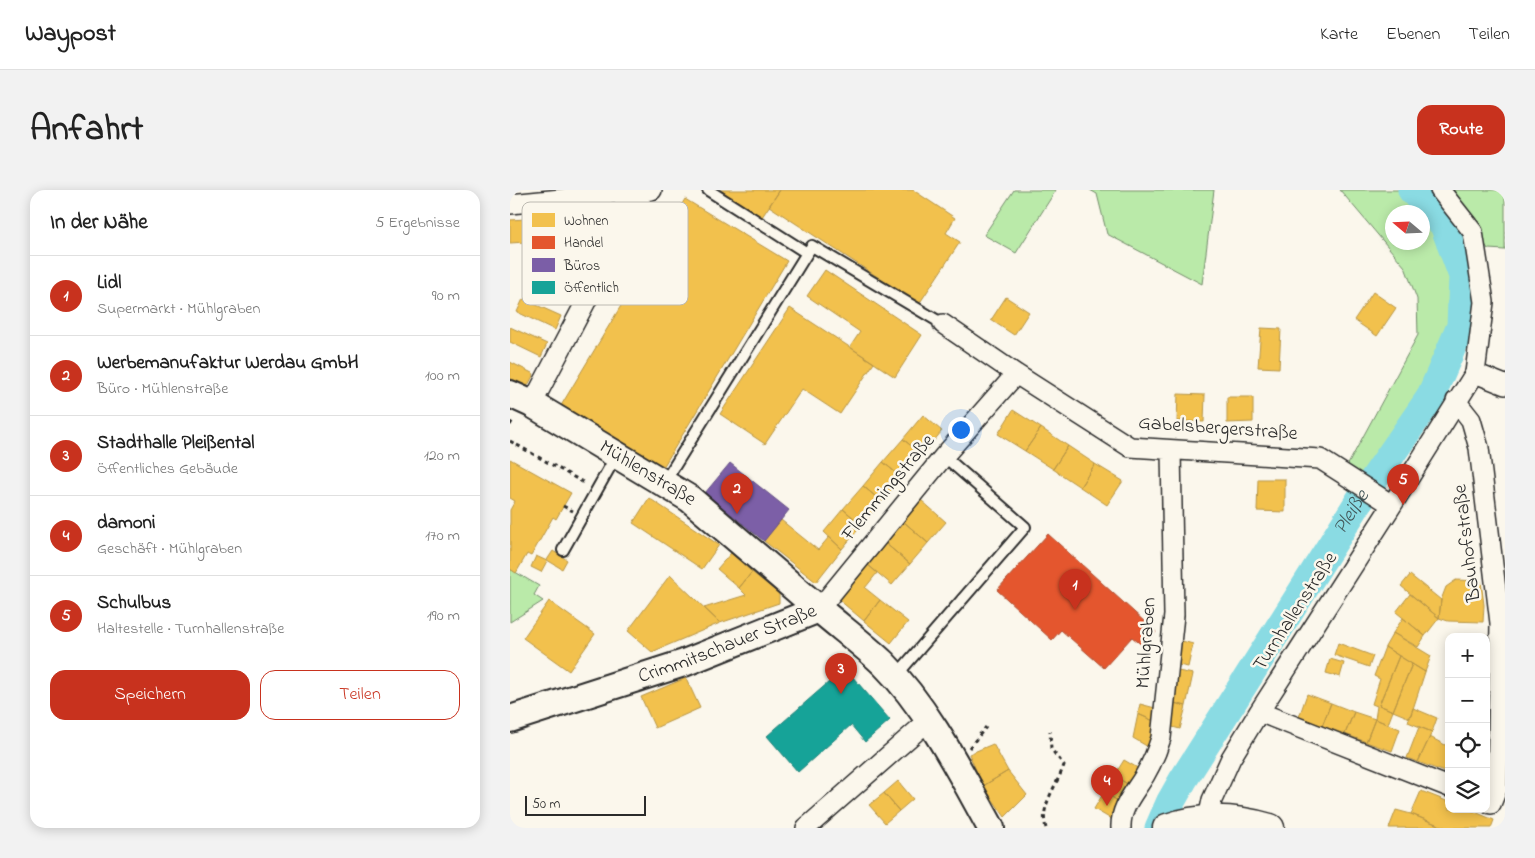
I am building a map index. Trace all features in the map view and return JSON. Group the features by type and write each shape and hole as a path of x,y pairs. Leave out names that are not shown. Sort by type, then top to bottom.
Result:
{"main road":[{"path":"1193,824 1244,821 1270,828"}],"street":[{"path":"530,202 647,190"},
{"path":"640,202 647,190"},
{"name":"Turnhallenstraße","path":"1193,824 1212,800 1231,758 1259,712 1475,373 1484,302 1473,232 1440,190"},
{"path":"521,399 578,305"},
{"name":"Gabelsbergerstraße","path":"943,324 1016,374 1130,447 1320,459 1392,505"},
{"path":"1475,373 1505,385"},
{"name":"Flemmingstraße","path":"819,609 944,456 1016,374"},
{"name":"Mühlenstraße","path":"521,399 690,499 819,609"},
{"name":"Bauhofstraße","path":"1456,401 1470,420 1479,448 1500,623 1498,790 1494,806"},
{"name":"Mühlgraben","path":"1121,828 1122,815 1126,804 1156,756 1161,738 1174,615 1171,451"},
{"name":"Crimmitschauer Straße","path":"510,719 684,663 819,609 882,663 895,677 928,721 991,828"},
{"path":"1259,712 1445,785"},
{"path":"806,828 928,721"}],"lane":[{"path":"708,190 807,253"},
{"path":"664,483 812,246 943,324"},
{"path":"563,550 617,455"},
{"path":"895,677 1025,527 944,456"}],"path":[{"path":"510,441 597,490"},
{"path":"1046,828 1044,820 1045,806 1064,765 1051,749 1050,730"}],"green space":[{"path":"1014,190 1056,190 1016,253 984,235"},
{"path":"1090,190 1214,190 1202,284 1107,234 1097,194"},
{"path":"1340,190 1412,190 1426,205 1385,205 1385,243"},
{"path":"1450,190 1505,190 1505,250 1488,249"},
{"path":"1430,210 1444,225 1463,276 1461,326 1430,398 1365,492 1345,470 1418,335 1417,299 1405,267 1391,250 1430,250"},
{"path":"510,569 539,586 534,595 543,601 510,622"}],"building: Wohnen":[{"path":"720,190 780,190 762,217"},
{"path":"780,190 913,190 955,218 946,233 960,242 919,304 769,206"},
{"path":"685,199 787,261 662,469 559,409 621,305 688,305 688,202 683,202"},
{"path":"522,219 522,242 510,243 510,220"},
{"path":"825,270 922,335 895,377 850,347 860,332 807,296"},
{"path":"1373,292 1396,308 1377,336 1354,320"},
{"path":"1006,297 1029,312 1014,335 991,320"},
{"path":"522,301 522,305 536,305 561,316 555,330 517,312"},
{"path":"790,308 874,363 840,414 802,389 765,444 720,414"},
{"path":"510,327 547,344 541,357 510,342"},
{"path":"1261,328 1281,329 1279,368 1258,367"},
{"path":"510,362 534,374 527,387 510,378"},
{"path":"1178,394 1205,395 1204,422 1177,421"},
{"path":"1227,397 1253,397 1253,422 1227,423"},
{"path":"1013,410 1041,428 1025,451 998,434"},
{"path":"923,415 942,431 922,455 903,439"},
{"path":"1041,428 1068,446 1053,469 1025,451"},
{"path":"903,439 922,455 902,478 883,462"},
{"path":"1068,446 1095,464 1080,487 1053,469"},
{"path":"510,459 571,493 556,519 553,517 531,556 527,554 516,573 510,569 510,510 515,501 510,498"},
{"path":"883,462 902,478 882,502 863,486"},
{"path":"1095,464 1123,481 1107,505 1080,487"},
{"path":"1258,479 1285,479 1285,512 1257,511"},
{"path":"863,486 882,502 862,525 843,509"},
{"path":"649,498 719,545 702,569 633,523"},
{"path":"921,500 946,522 928,543 903,521"},
{"path":"843,509 862,525 842,549 824,532"},
{"path":"781,520 818,550 829,537 842,549 816,582 764,541"},
{"path":"903,521 928,543 910,564 885,543"},
{"path":"885,543 910,564 892,585 867,564"},
{"path":"553,551 567,560 562,569 547,560"},
{"path":"731,553 752,572 739,588 717,569"},
{"path":"536,556 547,561 541,572 531,567"},
{"path":"867,564 877,573 865,588 880,600 864,621 838,599"},
{"path":"752,572 779,594 779,603 720,623 704,608 746,595 739,588"},
{"path":"670,575 720,623 652,652 628,631"},
{"path":"1410,575 1441,600 1439,618 1401,586"},
{"path":"1456,580 1481,581 1484,605 1483,622 1448,621 1439,618 1441,600 1446,587"},
{"path":"1410,594 1439,618 1425,636 1396,612"},
{"path":"880,600 908,622 891,643 864,621"},
{"path":"549,601 595,634 569,671 523,638"},
{"path":"1403,618 1425,636 1418,647 1393,633"},
{"path":"1393,633 1431,656 1425,672 1385,647"},
{"path":"1175,639 1193,644 1188,667 1174,664"},
{"path":"1338,643 1373,656 1369,667 1334,655"},
{"path":"1385,647 1399,656 1379,705 1393,711 1388,724 1375,719 1377,706 1372,704 1380,679 1374,676"},
{"path":"1399,656 1412,664 1393,711 1379,705"},
{"path":"1330,659 1344,663 1340,677 1326,673"},
{"path":"1412,664 1425,672 1410,718 1393,711"},
{"path":"1178,671 1193,674 1186,706 1170,702"},
{"path":"686,678 700,708 655,728 641,697"},
{"path":"1307,694 1331,703 1322,726 1299,717"},
{"path":"1170,702 1186,706 1180,729 1165,725"},
{"path":"1331,703 1354,712 1345,734 1322,726"},
{"path":"1140,704 1159,709 1156,722 1138,714"},
{"path":"1413,708 1437,718 1432,732 1408,722"},
{"path":"1354,712 1375,719 1366,742 1345,734"},
{"path":"1138,714 1156,722 1150,748 1133,738"},
{"path":"1375,719 1400,729 1392,751 1366,742"},
{"path":"1419,727 1432,732 1418,762 1407,758"},
{"path":"1430,737 1445,745 1445,772 1418,762"},
{"path":"993,744 1008,771 983,786 969,754"},
{"path":"1124,760 1141,770 1131,786 1114,776"},
{"path":"1008,771 1027,795 1005,817 983,786"},
{"path":"1114,776 1131,786 1121,803 1104,792"},
{"path":"898,781 913,799 899,811 884,793"},
{"path":"1421,791 1445,800 1445,813 1477,813 1494,820 1491,828 1446,828 1411,814"},
{"path":"1104,792 1121,803 1111,819 1094,809"},
{"path":"884,793 899,811 885,823 869,805"},
{"path":"1396,810 1411,814 1446,828 1389,828"}],"building: Handel":[{"path":"1048,534 1156,632 1143,646 1132,637 1104,668 1061,630 1052,640 997,590"}],"building: Büros":[{"path":"730,463 789,510 764,541 705,493"}],"building: Öffentlich":[{"path":"845,668 890,720 865,742 851,725 798,772 767,736"}],"waterway":[{"name":"Pleiße","path":"1159,828 1183,780 1365,492 1430,398 1461,326 1463,276 1444,225 1412,190"}],"place":[{"name":"Schulbus","path":"1403,505"},
{"name":"Werbemanufaktur Werdau GmbH","path":"737,514"},
{"name":"Lidl","path":"1075,610"},
{"name":"Stadthalle Pleißental","path":"841,694"},
{"name":"damoni","path":"1107,806"}]}
